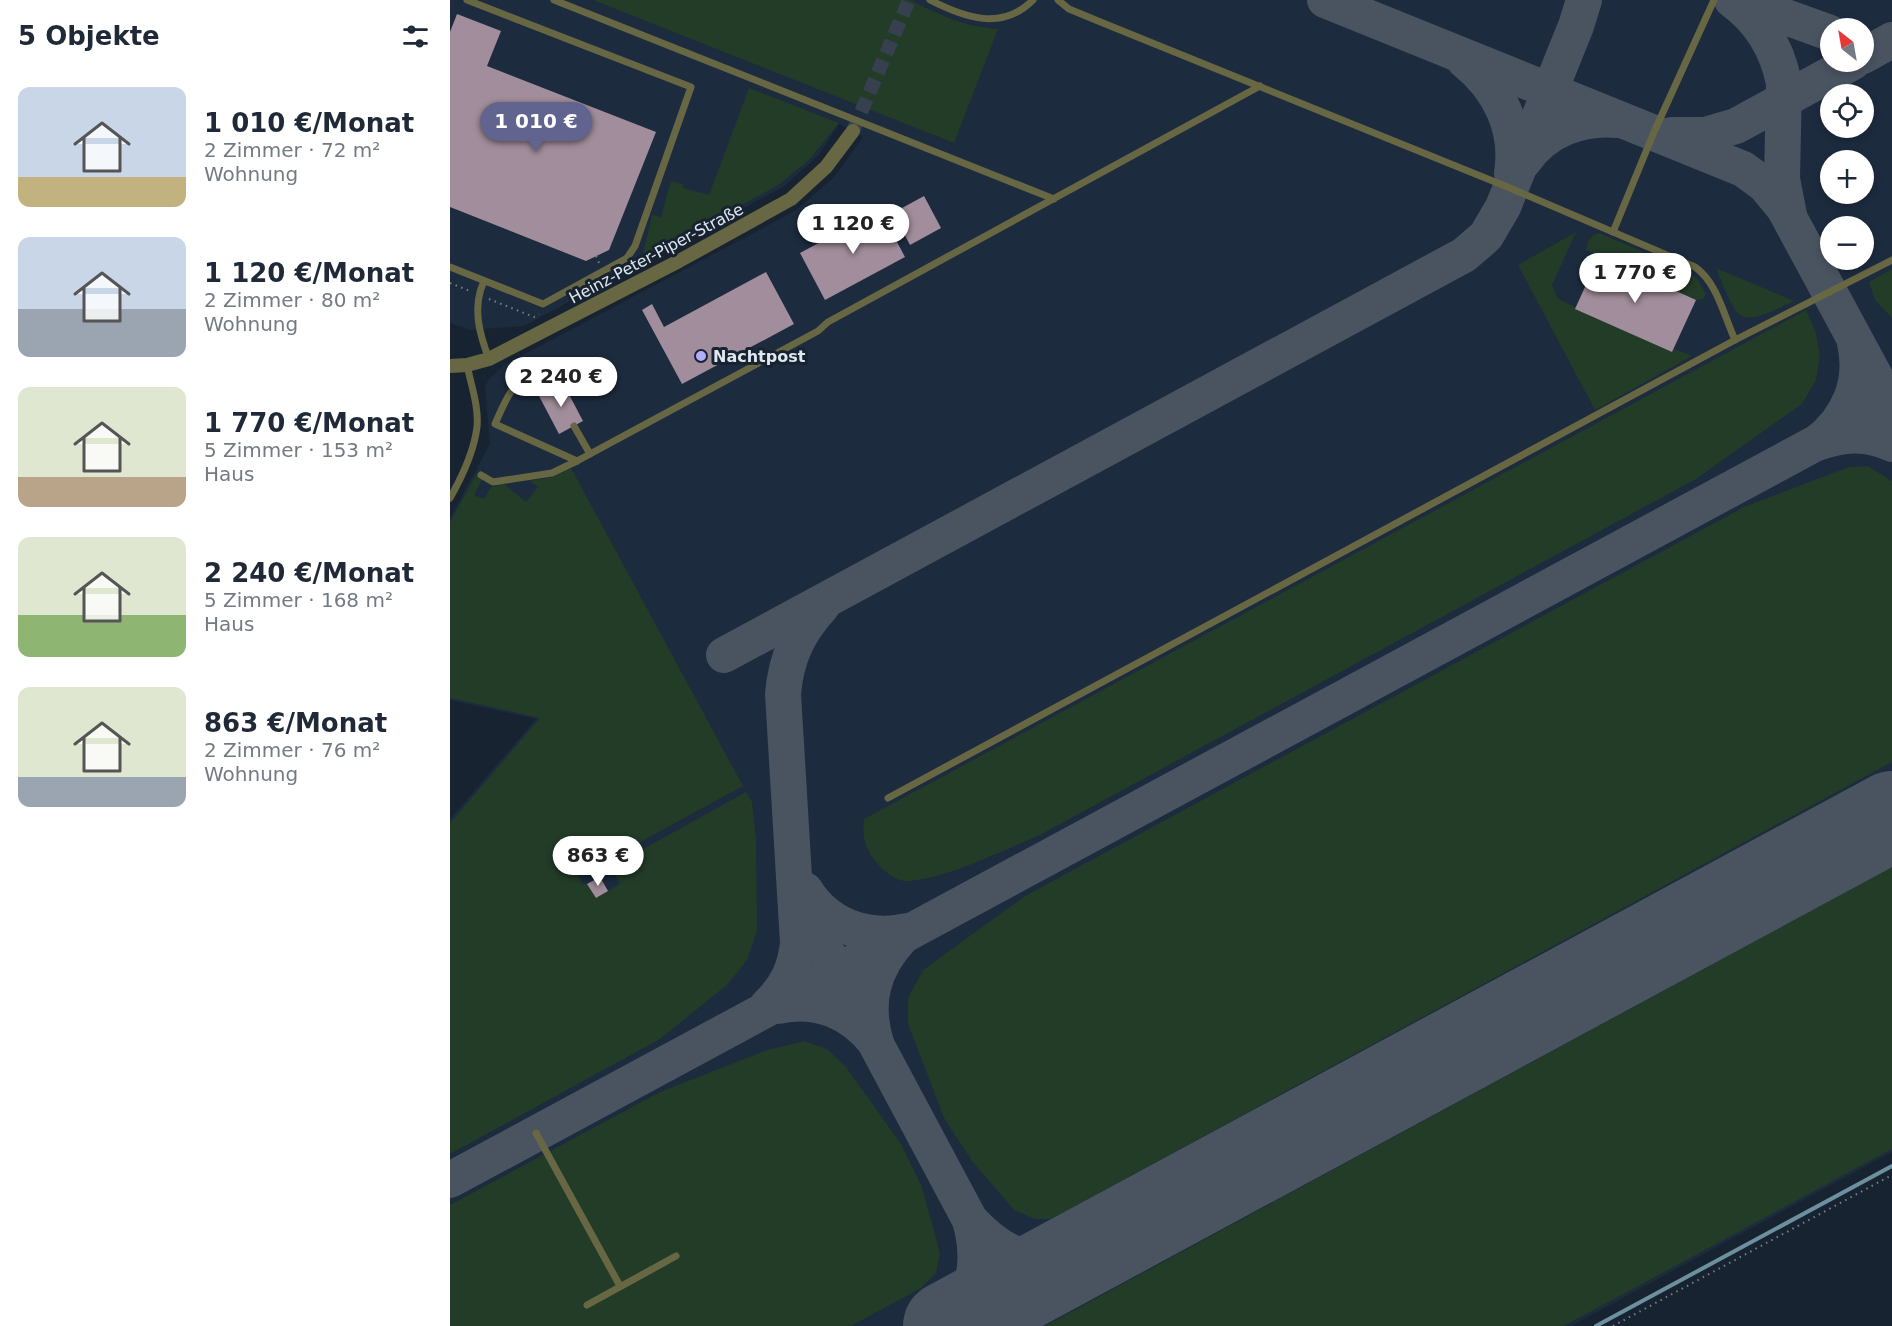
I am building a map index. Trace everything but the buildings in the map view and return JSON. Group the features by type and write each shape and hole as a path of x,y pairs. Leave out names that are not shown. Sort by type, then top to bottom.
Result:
{"street":[{"name":"Heinz-Peter-Piper-Straße","path":"450,366 467,365 489,359 679,261 791,199 826,167 853,131"}],"lane":[{"path":"450,267 543,304 627,258 635,246 691,87 467,0"},
{"path":"554,0 1054,199"},
{"path":"930,0 970,16 1002,19 1018,12 1034,0"},
{"path":"1058,0 1077,13 1613,232 1702,272 1712,286 1735,340"},
{"path":"1613,232 1654,132 1714,0"},
{"path":"481,475 493,482 552,473 577,461 818,331 828,322 1260,86"},
{"path":"888,798 1735,340 1892,260"},
{"path":"484,281 478,294 478,330 489,359"},
{"path":"450,498 463,473 477,426 467,365"},
{"path":"551,390 539,368 521,378 508,393 495,424 577,461"},
{"path":"574,426 590,454"},
{"path":"536,1133 620,1286"},
{"path":"587,1305 676,1256"}],"path":[{"path":"1613,1326 1892,1175"}],"shaded area":[{"path":"450,0 1892,0 1892,1152 1571,1326 450,1326 450,819 536,719 450,700 450,518 490,444 485,387 489,379 504,365 795,211 834,177 863,137 839,124 818,156 783,187 524,326 470,330 450,323"}],"green space":[{"path":"593,0 910,0 964,23 998,29 954,143"},
{"path":"749,88 839,123 809,160 777,186 642,258 652,215 661,217 671,181 683,184 683,188 709,195"},
{"path":"1576,232 1552,285 1558,299 1672,352 1674,349 1692,356 1595,410 1518,265"},
{"path":"1599,233 1690,272 1706,294 1703,299 1696,300 1586,250 1593,235"},
{"path":"1716,268 1794,301 1761,316 1750,318 1742,316 1730,301"},
{"path":"1892,269 1892,318 1875,300 1869,282"},
{"path":"1806,310 1816,333 1820,356 1816,380 1802,404 1696,479 1038,836 973,864 921,880 897,879 883,870 870,853 864,840 864,819"},
{"path":"1868,466 1892,481 1892,762 1051,1219 1035,1219 1014,1210 972,1161 945,1120 908,1024 908,998 923,970 1025,896 1744,507 1849,467"},
{"path":"571,468 743,786 611,858 601,858 592,862 578,875 582,884 587,884 596,898 620,884 611,867 746,792 752,802 756,839 757,931 747,960 728,984 660,1039 450,1154 450,823 540,718 450,698 450,522 476,475 482,479 474,495 484,499 491,487 504,484 526,502 538,487 530,481 553,477"},
{"path":"1892,867 1892,1149 1564,1326 1045,1326"},
{"path":"805,1041 827,1049 846,1067 901,1144 922,1187 940,1253 936,1273 921,1288 851,1326 450,1326 450,1205 660,1092 767,1050"}],"waterway":[{"path":"1596,1326 1892,1166"}],"taxiway":[{"path":"1325,0 1743,169 1765,185 1784,208 1892,408"},
{"path":"724,655 1464,255 1486,236 1503,207 1576,26 1584,0"},
{"path":"1732,0 1759,26 1772,47 1781,70 1784,83 1782,179 1789,215"},
{"path":"1739,0 1820,29"},
{"path":"1874,50 1892,40"},
{"path":"1465,61 1488,84 1504,111 1512,141 1512,173"},
{"path":"1672,135 1705,135 1736,126 1835,72"},
{"path":"1524,161 1542,141 1565,128 1577,123 1617,120"},
{"path":"1855,343 1857,372 1851,399 1837,423 1817,443 1836,438 1864,436 1892,444"},
{"path":"450,1180 1892,402"},
{"path":"768,1005 789,977 798,943 783,694 790,657 806,626 822,606"},
{"path":"795,885 799,900 970,1220 997,1245 1024,1256 1053,1258 1088,1250"},
{"path":"805,890 825,913 849,927 877,933 907,931"},
{"path":"778,1006 806,1004 833,1009 856,1023 876,1043 871,1014 873,987 883,962 901,938"},
{"path":"942,1326 963,1304 973,1278 975,1249 970,1220"}],"runway":[{"path":"948,1326 1892,816"}],"tunnel":[{"path":"853,131 909,0"}],"place":[{"name":"Nachtpost","path":"701,356"}]}
